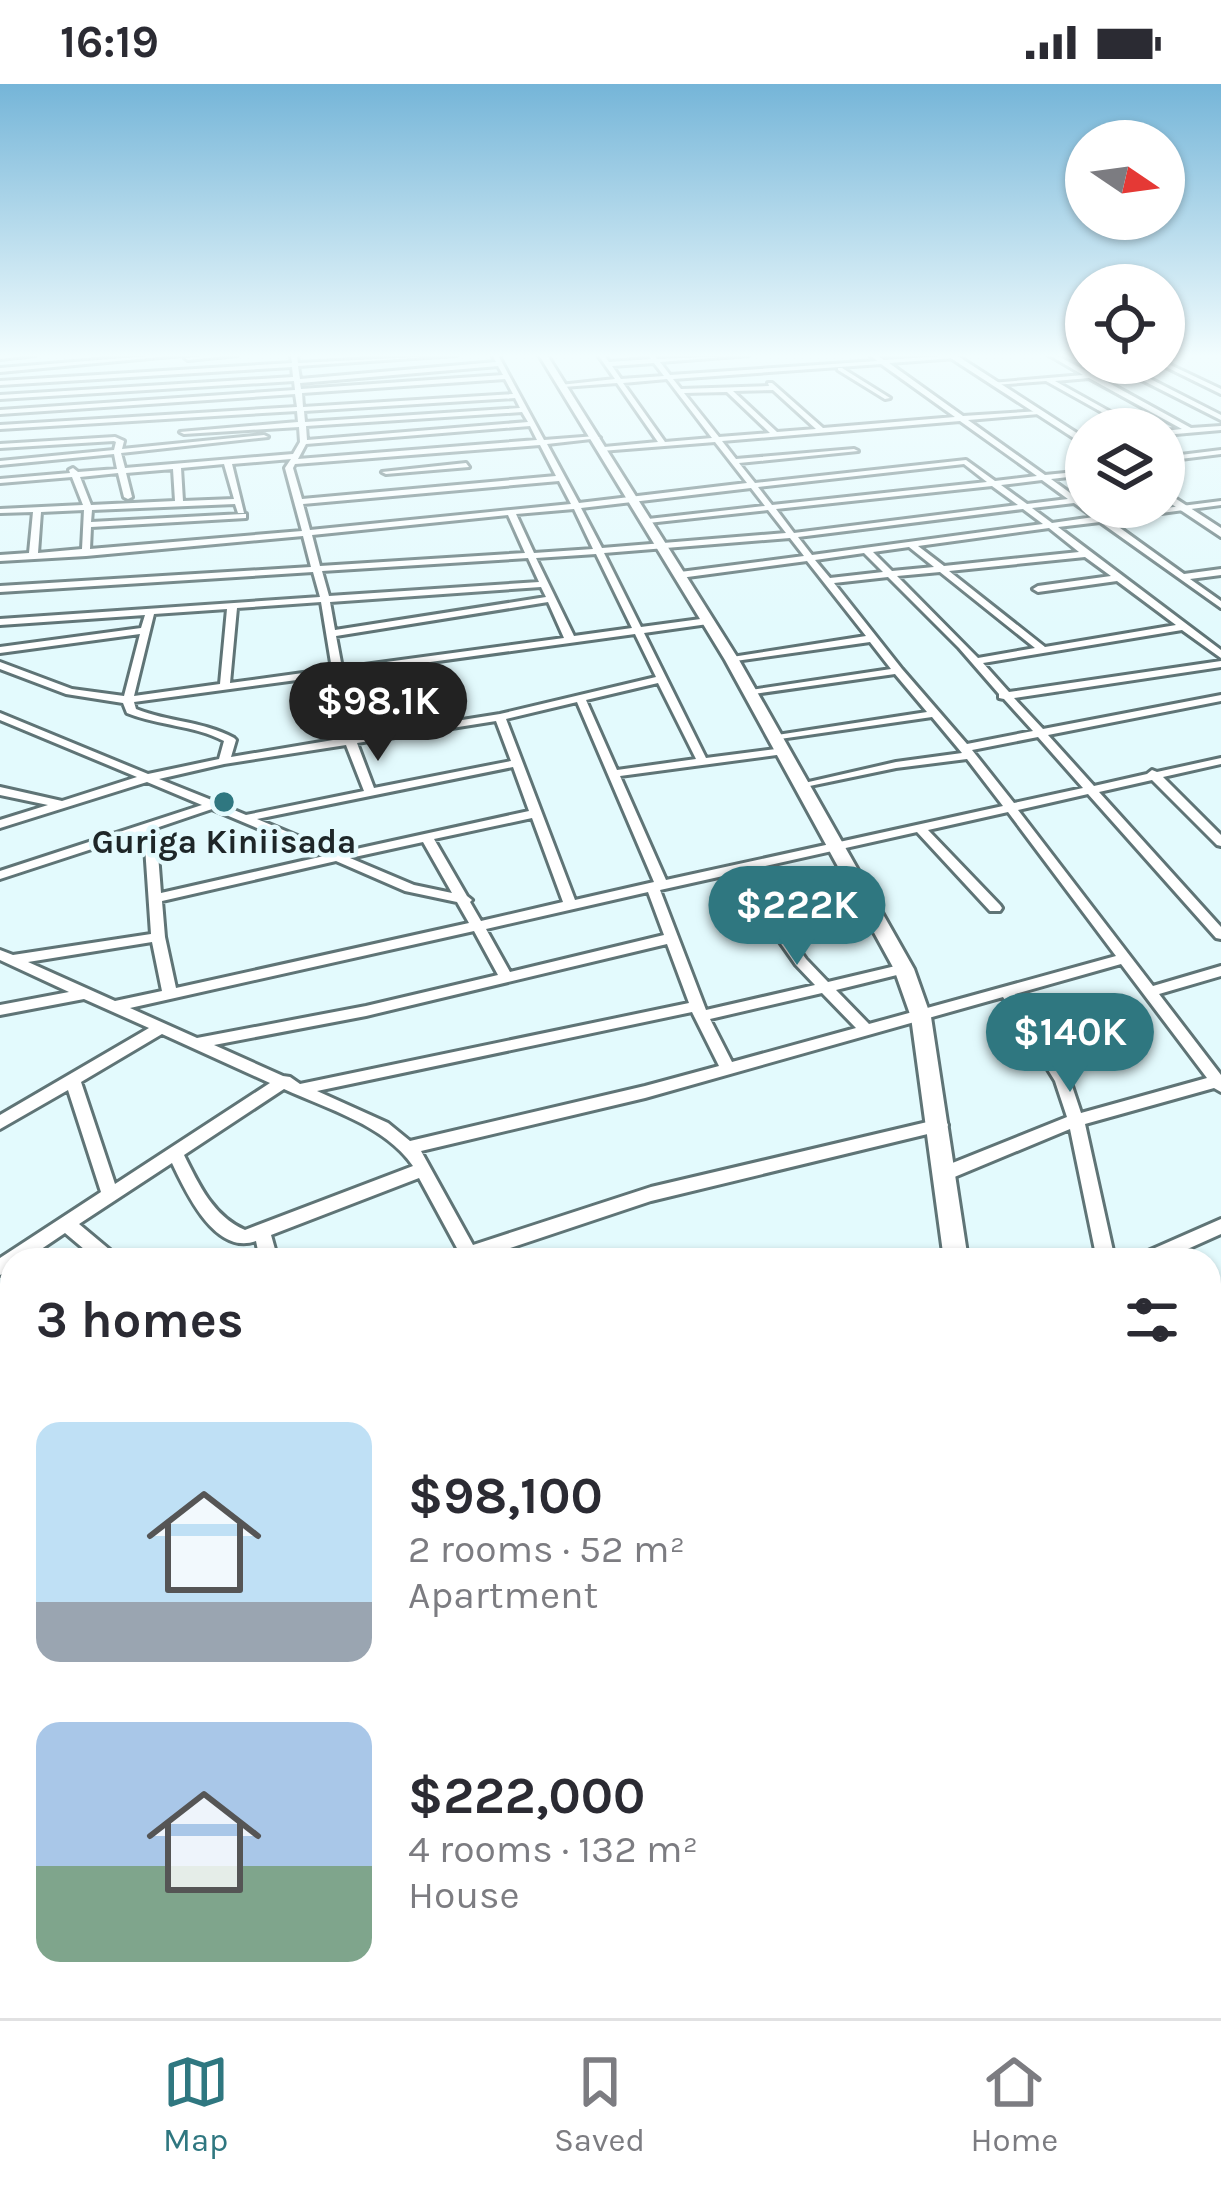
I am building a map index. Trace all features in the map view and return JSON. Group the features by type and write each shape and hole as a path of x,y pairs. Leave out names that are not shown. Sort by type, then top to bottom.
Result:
{"street":[{"path":"119,445 128,497"},
{"path":"0,463 197,445"},
{"path":"245,445 294,459"},
{"path":"299,445 289,469 325,600 351,743 369,790"},
{"path":"0,481 227,461 519,445"},
{"path":"543,445 702,760"},
{"path":"601,445 751,693 904,969 921,1017 955,1248"},
{"path":"726,445 1219,1084 1076,1120 946,1173"},
{"path":"847,445 874,472"},
{"path":"995,445 1065,495"},
{"path":"179,504 184,447"},
{"path":"459,451 474,485"},
{"path":"738,461 854,451"},
{"path":"1185,456 1221,452"},
{"path":"1188,455 1221,463"},
{"path":"66,457 88,507 86,553"},
{"path":"227,461 249,539"},
{"path":"0,558 511,513 966,462 1221,660"},
{"path":"386,472 466,465"},
{"path":"648,520 1065,475"},
{"path":"298,502 561,478"},
{"path":"0,511 238,501"},
{"path":"0,589 663,546 1065,502"},
{"path":"1186,509 1221,503"},
{"path":"33,556 37,509"},
{"path":"1186,509 1221,532"},
{"path":"511,513 570,639"},
{"path":"87,525 242,516"},
{"path":"680,575 1065,525"},
{"path":"1113,528 1221,605"},
{"path":"912,545 1043,650"},
{"path":"867,551 975,661 1221,935"},
{"path":"832,580 1084,554"},
{"path":"1183,577 1221,572"},
{"path":"1038,589 1117,578"},
{"path":"0,622 544,584"},
{"path":"330,634 551,599"},
{"path":"225,685 232,607"},
{"path":"150,613 128,700 131,711 149,719 214,730 230,740 224,761"},
{"path":"0,665 70,692 128,700 708,621"},
{"path":"975,661 1183,627"},
{"path":"0,650 146,630"},
{"path":"731,660 874,638"},
{"path":"1003,695 1221,660"},
{"path":"751,693 898,671"},
{"path":"0,824 151,777 500,717 661,679"},
{"path":"804,785 1221,698"},
{"path":"581,700 657,884 699,1011 728,1069"},
{"path":"613,774 934,713"},
{"path":"0,716 410,888 465,899"},
{"path":"500,717 570,903"},
{"path":"116,1006 1221,761"},
{"path":"250,818 517,763"},
{"path":"1152,773 1221,842"},
{"path":"0,791 63,805"},
{"path":"0,875 217,804"},
{"path":"155,898 536,813"},
{"path":"150,826 158,937 170,993"},
{"path":"921,830 995,908"},
{"path":"426,836 507,978"},
{"path":"734,868 801,962 867,1031"},
{"path":"5,958 158,937"},
{"path":"198,1042 366,1011 672,938"},
{"path":"5,958 382,1126 408,1148 423,1169 459,1248"},
{"path":"408,1148 728,1069 1123,959"},
{"path":"29,1248 175,1153 293,1085 904,969"},
{"path":"1148,992 1221,971"},
{"path":"1007,992 1062,1080 1076,1120 1103,1248"},
{"path":"0,1010 86,993"},
{"path":"0,1124 162,1027"},
{"path":"73,1079 110,1195"},
{"path":"493,1248 651,1194 940,1125"},
{"path":"175,1153 206,1212 222,1231 244,1238 423,1169"},
{"path":"66,1224 95,1248"},
{"path":"1172,1248 1221,1226"},
{"path":"262,1232 266,1248"}],"place":[{"name":"Guriga Kiniisada","path":"224,802"}]}
